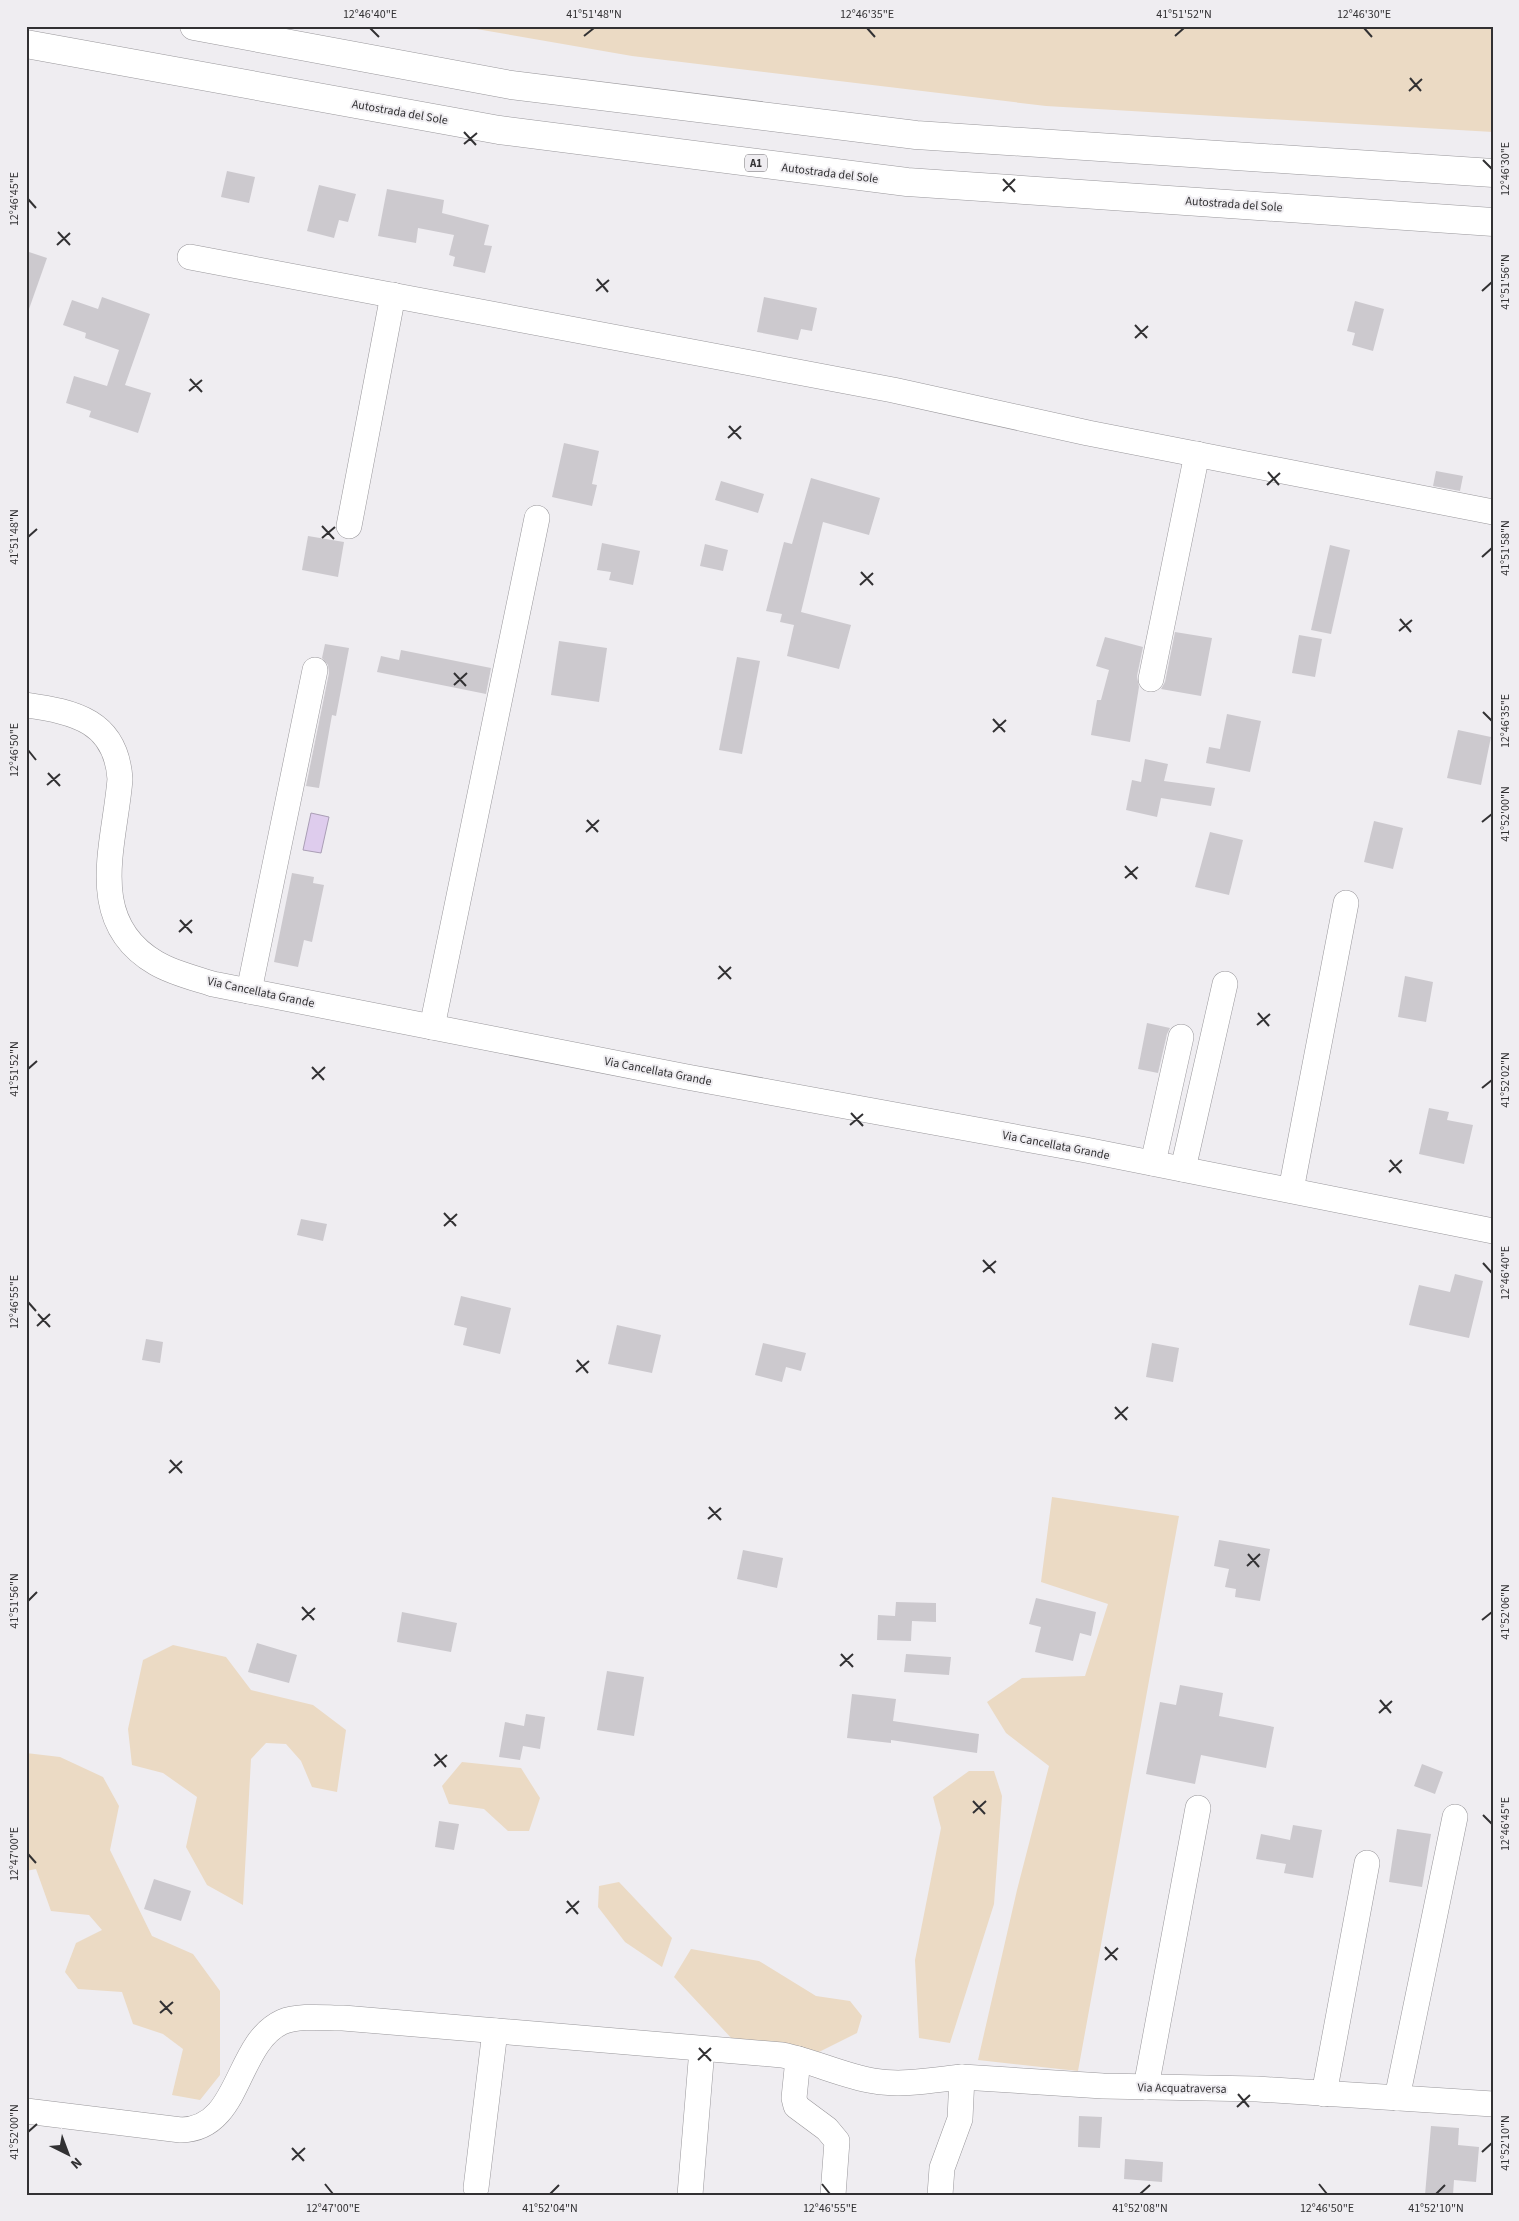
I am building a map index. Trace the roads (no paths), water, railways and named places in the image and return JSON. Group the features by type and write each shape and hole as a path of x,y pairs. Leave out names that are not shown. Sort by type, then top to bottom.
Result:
{"highway":[{"path":"194,26 511,85 916,135 1493,174"},
{"name":"Autostrada del Sole","path":"26,44 499,130 897,181 1493,222"}],"street":[{"path":"190,257 883,388 1088,433 1493,512"},
{"path":"349,526 393,296"},
{"path":"1151,679 1198,454"},
{"path":"432,1027 537,518"},
{"path":"249,991 314,670"},
{"name":"Via Cancellata Grande","path":"26,705 62,710 85,719 103,734 116,755 120,779 108,874 112,909 126,938 140,952 156,963 173,971 213,984 432,1027 687,1077 1153,1163 1493,1230"},
{"path":"1292,1190 1346,903"},
{"path":"1184,1169 1225,984"},
{"path":"1153,1163 1181,1037"},
{"path":"1146,2087 1198,1808"},
{"path":"1397,2098 1455,1817"},
{"path":"1324,2094 1367,1863"},
{"name":"Via Acquatraversa","path":"26,2111 191,2130 202,2127 219,2111 252,2054 266,2035 283,2022 301,2019 344,2018 782,2055 874,2081 904,2082 962,2077 1146,2087 1257,2089 1493,2104"},
{"path":"476,2188 495,2031"},
{"path":"690,2195 702,2049"},
{"path":"798,2058 794,2098 796,2106 827,2129 838,2141 833,2195"},
{"path":"940,2195 942,2168 960,2118 962,2077"}]}
